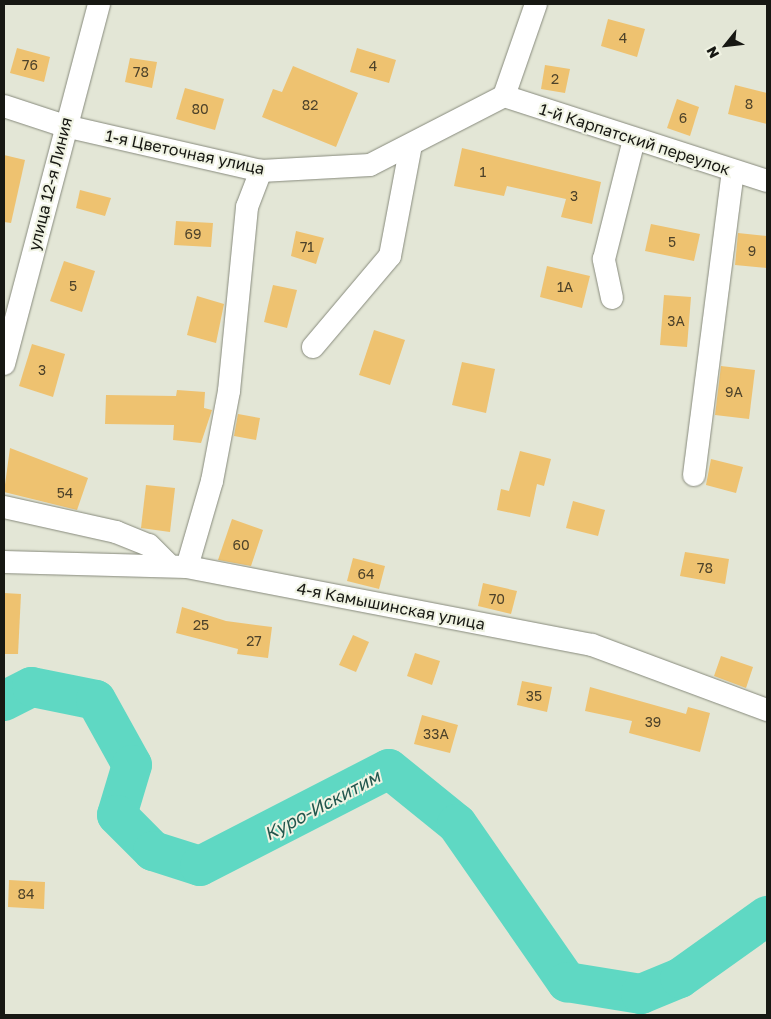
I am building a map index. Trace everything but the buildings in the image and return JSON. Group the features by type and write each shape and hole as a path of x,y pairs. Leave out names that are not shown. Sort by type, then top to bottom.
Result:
{"lane":[{"name":"улица 12-я Линия","path":"4,364 65,126 99,4"},
{"path":"504,96 536,4"},
{"name":"1-я Цветочная улица","path":"4,106 65,126 261,171 370,165 504,96"},
{"name":"1-й Карпатский переулок","path":"504,96 767,182"},
{"path":"612,298 604,259 634,140"},
{"path":"313,347 390,256 411,145"},
{"path":"4,507 116,532 149,546 178,566 212,481 229,391 247,207 261,171"},
{"path":"694,475 733,172"},
{"name":"4-я Камышинская улица","path":"4,562 178,566 592,645 767,710"}],"waterway":[{"name":"Куро-Искитим","path":"4,701 32,687 96,700 132,765 117,815 153,851 200,866 389,769 457,824 567,982 641,994 680,978 767,916"}]}
